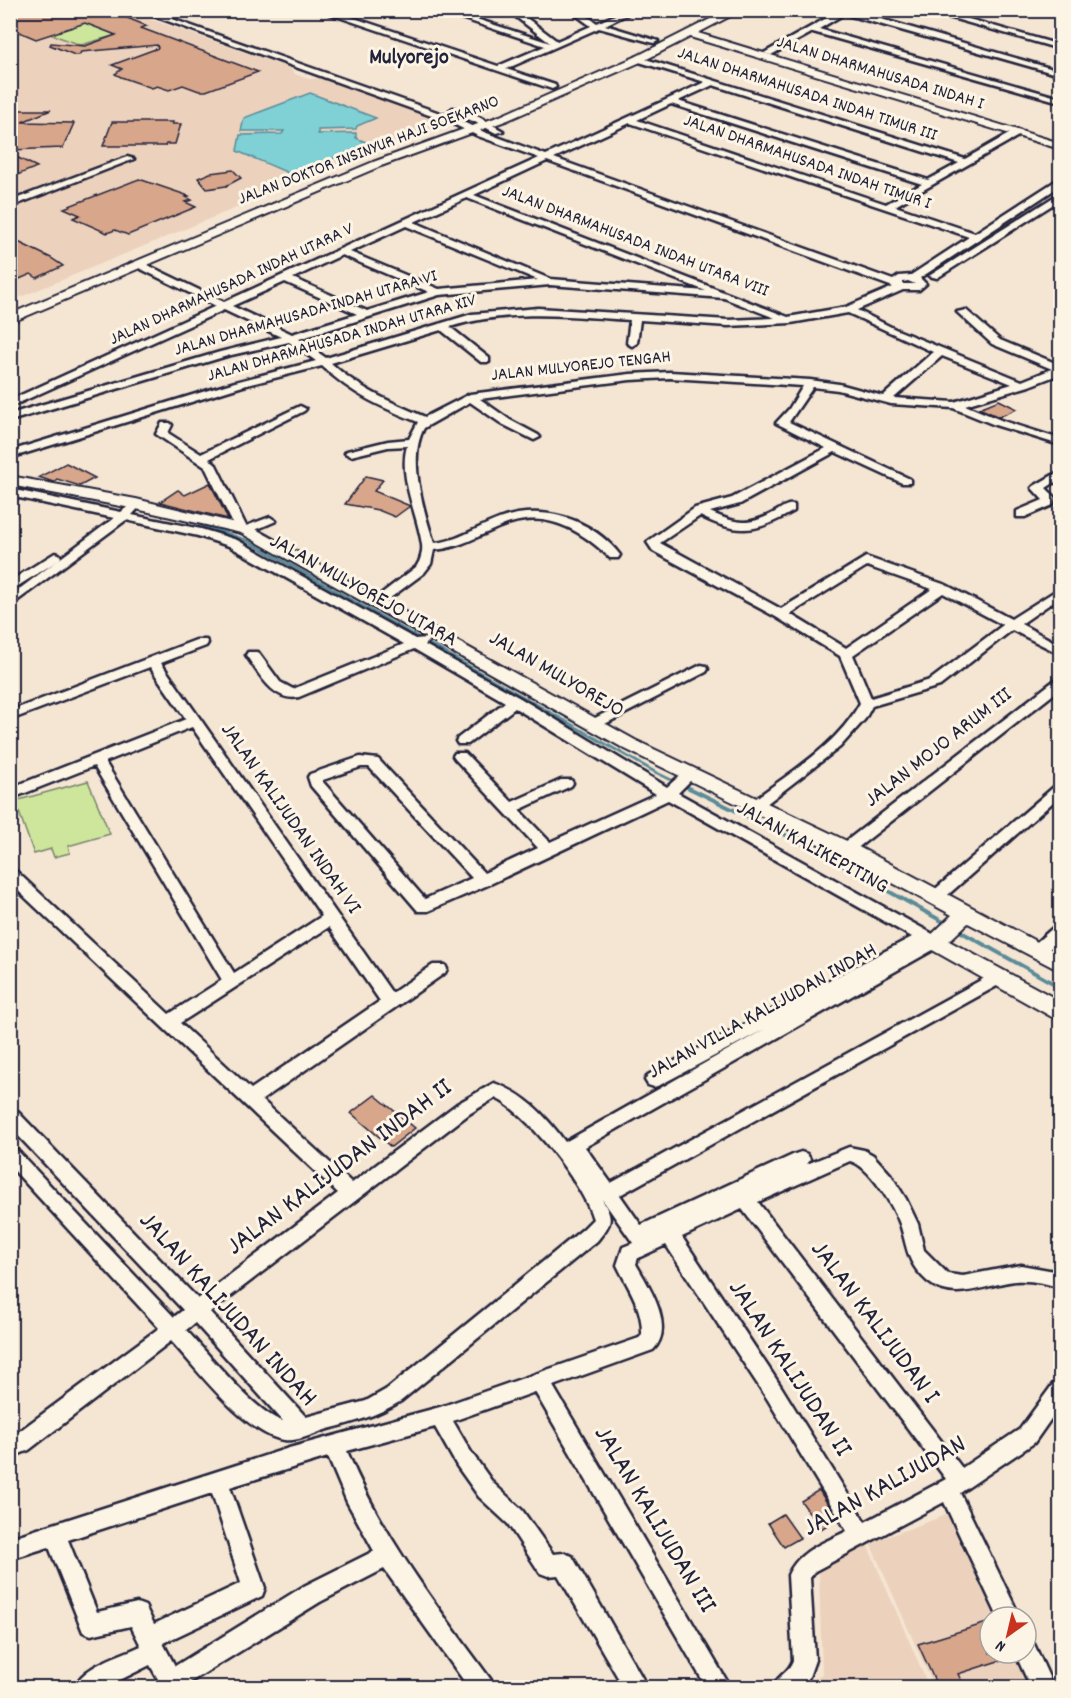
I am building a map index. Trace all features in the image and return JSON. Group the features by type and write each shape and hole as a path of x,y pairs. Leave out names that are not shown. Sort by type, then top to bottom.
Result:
{"main road":[{"name":"JALAN DOKTOR INSINYUR HAJI SOEKARNO","path":"10,307 363,158 474,124 620,58 716,10"},
{"name":"JALAN DOKTOR INSINYUR HAJI SOEKARNO","path":"10,319 474,124 636,61 737,10"},
{"name":"JALAN DHARMAHUSADA INDAH I","path":"692,33 768,53 1060,146"},
{"name":"JALAN DHARMAHUSADA INDAH I","path":"692,33 1060,140"},
{"path":"620,58 636,61"},
{"name":"JALAN MULYOREJO","path":"10,480 125,510 244,529 294,566 366,605 526,699 594,724 678,785 760,802 937,896 945,930 1037,951 1060,963"},
{"path":"945,930 998,978 1060,1011"}],"street":[{"path":"140,10 166,15 560,152 908,282"},
{"path":"321,10 552,87"},
{"path":"440,10 556,45"},
{"path":"510,10 556,45"},
{"path":"572,10 599,26 654,41"},
{"path":"927,10 1060,47"},
{"path":"499,69 628,11"},
{"path":"768,53 846,11 1060,72"},
{"path":"1048,11 1060,15"},
{"path":"166,15 181,12 474,124 548,159 908,282 1060,196"},
{"path":"812,29 1060,100"},
{"name":"JALAN DHARMAHUSADA INDAH TIMUR III","path":"636,61 712,82 966,162"},
{"name":"JALAN DHARMAHUSADA INDAH UTARA V","path":"10,404 287,279 712,82"},
{"path":"671,101 929,183"},
{"name":"JALAN DHARMAHUSADA INDAH TIMUR I","path":"629,120 974,236"},
{"path":"887,207 1017,133"},
{"path":"10,198 116,159"},
{"path":"10,204 130,159"},
{"path":"908,282 974,236 1060,182"},
{"name":"JALAN DHARMAHUSADA INDAH UTARA VIII","path":"467,195 791,320"},
{"path":"407,223 550,282"},
{"path":"344,252 438,292"},
{"path":"138,264 291,338 360,392 398,411 426,421"},
{"path":"287,279 367,315"},
{"name":"JALAN DHARMAHUSADA INDAH UTARA VI","path":"10,418 224,354 291,338 438,292 550,282 724,295"},
{"name":"JALAN DHARMAHUSADA INDAH UTARA XIV","path":"10,455 239,384 324,362 472,317 560,311 728,323 791,320 849,310 908,282"},
{"path":"849,310 904,337 1022,385"},
{"path":"963,312 996,342 1060,369"},
{"path":"632,343 635,317"},
{"path":"443,326 485,360"},
{"path":"885,400 941,351"},
{"path":"955,405 1022,385 1060,369"},
{"name":"JALAN MULYOREJO TENGAH","path":"426,421 470,398 620,378 670,375 810,383 839,387 885,400 955,405"},
{"path":"810,383 793,411 782,423 906,481"},
{"path":"470,398 534,437"},
{"path":"955,405 999,423 1060,442"},
{"path":"202,458 300,409"},
{"path":"366,605 420,570 425,564 429,547 418,511 410,455 420,426 426,421"},
{"path":"166,425 162,434 210,465 244,529 270,520"},
{"path":"351,453 388,444 413,442"},
{"path":"760,802 851,730 864,713 867,703 846,654 782,614 657,548 653,542 699,511 736,501 835,448"},
{"path":"1021,514 1049,502 1049,497 1038,488 1060,474"},
{"name":"JALAN MULYOREJO UTARA","path":"10,492 125,510 218,537 294,566"},
{"path":"699,511 733,527 756,526 790,508"},
{"path":"11,598 125,510"},
{"path":"429,547 462,542 507,519 540,514 560,518 576,525 614,555"},
{"path":"782,614 866,561 942,588 1060,650"},
{"path":"846,654 942,588"},
{"path":"867,703 935,683 1012,624 1060,592"},
{"name":"JALAN MULYOREJO UTARA","path":"366,605 678,785"},
{"path":"253,654 277,687 287,694 294,694 425,639"},
{"path":"10,716 201,643"},
{"name":"JALAN KALIJUDAN INDAH VI","path":"153,661 390,1003"},
{"path":"594,724 701,669"},
{"name":"JALAN MOJO ARUM III","path":"846,849 1060,683"},
{"path":"463,741 526,699"},
{"path":"10,794 195,721"},
{"path":"460,756 549,850"},
{"path":"97,760 231,982"},
{"path":"483,881 373,762 360,762 315,777 316,783 421,907 483,881 549,850 678,785"},
{"path":"509,809 566,783"},
{"name":"JALAN KALIKEPITING","path":"678,785 945,930"},
{"path":"937,896 1060,789"},
{"path":"10,874 351,1194"},
{"path":"169,1022 331,918"},
{"name":"JALAN VILLA KALIJUDAN INDAH","path":"654,1080 945,930"},
{"name":"JALAN VILLA KALIJUDAN INDAH","path":"567,1148 945,930"},
{"path":"1037,951 1060,931"},
{"path":"251,1098 439,969"},
{"path":"608,1193 998,978"},
{"name":"JALAN KALIJUDAN INDAH II","path":"10,1449 22,1443 171,1328 481,1096 495,1090 507,1093 567,1148"},
{"name":"JALAN KALIJUDAN INDAH","path":"10,1115 196,1310 303,1428"},
{"path":"303,1428 370,1409 394,1395 590,1235 602,1221 602,1216 578,1177 567,1148"},
{"path":"567,1148 608,1193 641,1240"},
{"name":"JALAN KALIJUDAN INDAH","path":"10,1154 248,1410 273,1428 286,1431 303,1428"},
{"path":"641,1240 669,1234 849,1154 856,1154 870,1163 890,1188 909,1224 916,1254 937,1278 957,1284 1016,1273 1047,1276 1060,1280"},
{"path":"10,1549 334,1445 440,1416 646,1344 652,1338 653,1330 645,1297 626,1265 630,1253 641,1240 801,1159"},
{"name":"JALAN KALIJUDAN I","path":"744,1199 954,1485 1004,1605"},
{"name":"JALAN KALIJUDAN II","path":"669,1234 775,1394 861,1535"},
{"name":"JALAN KALIJUDAN III","path":"538,1381 720,1688"},
{"name":"JALAN KALIJUDAN","path":"783,1688 802,1670 804,1660 800,1575 807,1563 954,1485 1027,1436 1060,1390"},
{"path":"440,1416 464,1459 486,1490 515,1517 548,1565 564,1564 637,1688"},
{"path":"334,1445 354,1495 388,1555 483,1688"},
{"path":"164,1665 254,1588 218,1481"},
{"path":"55,1534 91,1624 137,1614 164,1665"},
{"path":"84,1688 104,1674 164,1665 388,1555"},
{"path":"1032,1665 1043,1688"}],"shaded area":[{"path":"11,11 127,11 290,68 295,74 309,79 324,78 449,123 369,153 11,301"},
{"path":"949,1514 999,1605 978,1605 978,1665 1030,1665 1040,1687 934,1687 870,1543"},
{"path":"867,1544 929,1687 800,1688 822,1674 819,1572"}],"green space":[{"path":"85,23 116,35 81,45 50,34"},
{"path":"88,781 110,834 68,846 70,853 54,857 51,849 34,854 15,801"}],"water":[{"path":"310,93 376,118 357,126 356,129 318,130 318,134 356,133 356,138 368,143 367,145 293,175 237,151 240,135 282,134 284,131 241,131 244,118"}],"building":[{"path":"10,10 108,10 147,26 141,28 258,72 206,91 183,85 169,90 157,86 152,88 115,74 122,69 112,65 158,48 157,45 81,52 75,55 50,45 51,43 85,46 116,35 85,23 36,39 10,28"},
{"path":"10,106 21,110 51,110 22,122 74,123 63,148 10,150"},
{"path":"112,122 181,124 175,144 103,146"},
{"path":"10,154 37,167 10,178"},
{"path":"233,170 241,178 226,186 207,189 198,178 210,173"},
{"path":"139,179 189,196 186,197 192,200 185,202 196,207 128,235 115,230 107,233 73,218 80,215 64,208"},
{"path":"10,238 63,266 37,278 31,274 10,283"},
{"path":"999,400 1017,409 999,417 979,408"},
{"path":"66,463 95,478 80,486 57,479 53,482 39,477"},
{"path":"366,476 383,480 374,491 410,506 395,517 378,510 345,504"},
{"path":"210,483 228,519 160,502 178,490 185,495"},
{"path":"375,1095 415,1128 391,1147 351,1113"},
{"path":"819,1490 837,1519 821,1529 801,1501"},
{"path":"783,1514 800,1538 784,1547 768,1523"},
{"path":"978,1626 978,1665 986,1665 958,1674 965,1688 938,1688 918,1644"}],"waterway":[{"path":"90,500 156,513"},
{"path":"187,520 248,541 655,772 690,789"},
{"path":"687,787 806,845 947,924"},
{"path":"956,929 1060,987"}],"district":[{"name":"Mulyorejo","path":"409,58"}]}
